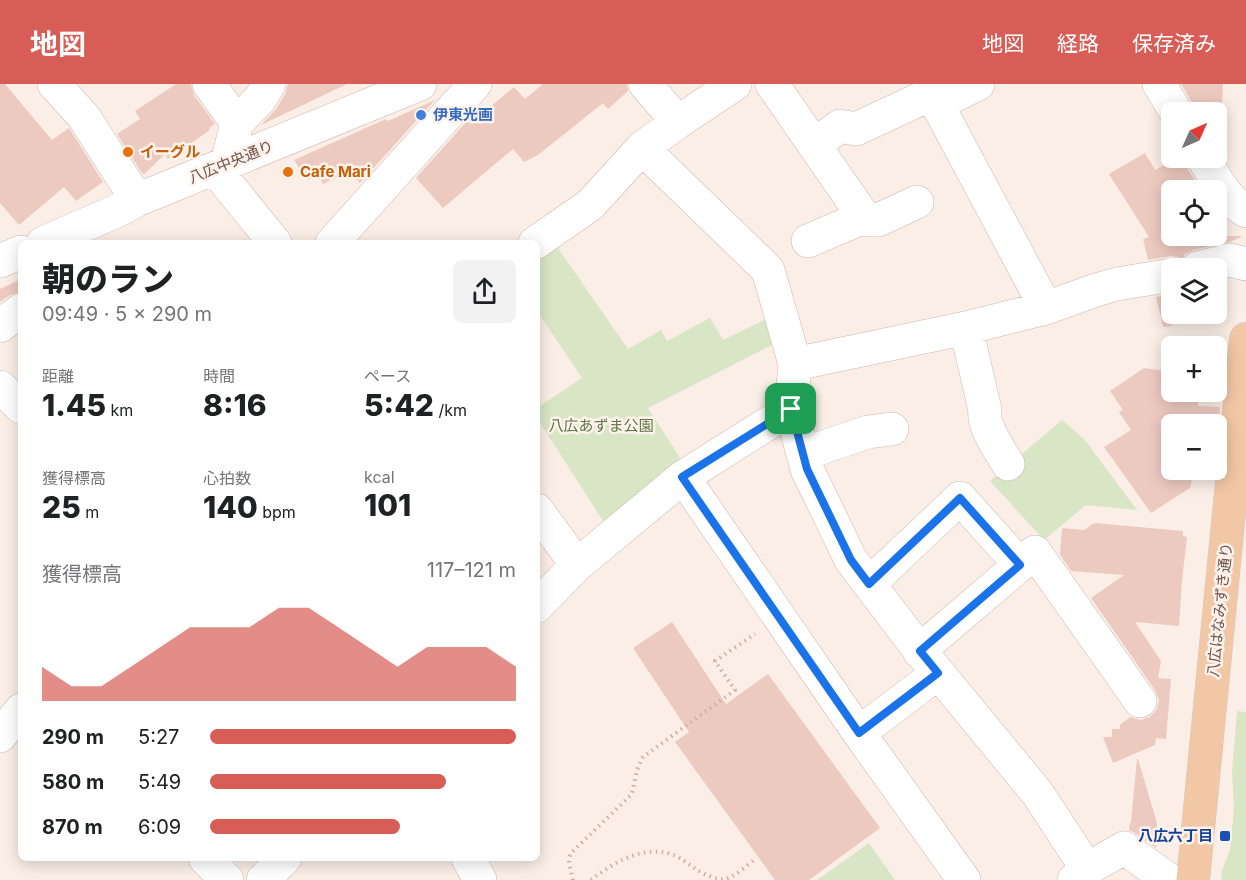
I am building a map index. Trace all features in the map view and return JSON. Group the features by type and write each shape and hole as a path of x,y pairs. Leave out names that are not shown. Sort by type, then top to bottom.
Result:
{"main road":[{"name":"八広はなみずき通り","path":"1193,880 1246,353"}],"street":[{"path":"54,84 84,117 128,205"},
{"path":"208,84 237,123"},
{"path":"269,84 260,99 237,123 221,166 273,240"},
{"name":"八広中央通り","path":"70,240 128,205 420,84"},
{"path":"335,240 475,84"},
{"path":"645,84 678,122"},
{"path":"539,240 590,205 642,148 735,84"},
{"path":"772,84 866,220 878,220 917,201"},
{"path":"814,145 840,126 856,129 931,94 978,84"},
{"path":"1159,84 1170,102"},
{"path":"931,94 1046,308"},
{"path":"642,148 768,270 795,364 791,409 807,469 851,560 929,662 1038,794 1080,874 1124,848 1169,880"},
{"path":"1209,168 1225,194 1246,212"},
{"path":"808,241 864,217"},
{"path":"0,261 18,253"},
{"path":"1227,261 1246,264"},
{"path":"795,364 966,328 1046,308 1117,284 1161,277"},
{"path":"0,326 18,312"},
{"path":"966,328 985,410 983,418 1008,464"},
{"path":"0,387 18,404"},
{"path":"540,603 577,565 682,477 791,409"},
{"path":"803,454 868,432 892,429"},
{"path":"682,477 964,880"},
{"path":"869,584 960,498 1020,565"},
{"path":"540,514 577,565"},
{"path":"859,733 1035,552 1140,701"},
{"path":"208,861 227,880"},
{"path":"263,880 282,861"},
{"path":"470,861 480,880"}],"path":[{"path":"573,880 568,856 632,794 637,770 643,757 735,690 715,661 779,617"},
{"path":"591,880 621,860 640,853 657,851 673,854 704,874 717,879 727,879 755,859"}],"green space":[{"name":"八広あずま公園","path":"553,241 628,349 661,330 667,341 710,318 723,340 771,317 778,342 648,408 684,464 605,524 540,423 540,406 582,378 540,315 540,249"},
{"path":"1062,420 1084,439 1137,510 1086,505 1044,540 990,481"},
{"path":"1237,711 1246,712 1246,880 1221,880 1230,850 1234,808 1232,772"},
{"path":"869,843 895,880 817,880"}],"building":[{"path":"0,84 5,84 52,140 69,128 103,182 76,201 64,187 19,225 0,203"},
{"path":"176,84 191,84 194,95 215,124 209,128 210,130 168,159 165,154 144,174 117,134 140,119 135,111"},
{"path":"288,84 347,84 261,125 276,109"},
{"path":"543,84 627,84 628,91 608,109 603,103 538,155 524,162 513,149 443,208 416,178 468,120 470,124 514,87 525,99"},
{"path":"1181,84 1223,84 1222,102 1192,102"},
{"path":"435,100 360,183 348,171 323,184 319,175 307,180 294,160 386,119 388,121"},
{"path":"1145,153 1155,170 1161,166 1187,168 1195,180 1161,180 1161,246 1212,246 1193,250 1185,254 1183,258 1170,256 1148,260 1143,239 1149,237 1109,174"},
{"path":"1227,236 1243,236 1227,243"},
{"path":"18,280 18,293 0,302 0,289"},
{"path":"1161,296 1161,318 1156,297"},
{"path":"1162,324 1172,324 1172,326 1163,327"},
{"path":"1144,368 1161,370 1161,402 1199,402 1198,406 1220,407 1220,414 1161,414 1161,480 1192,480 1190,488 1151,513 1104,447 1131,430 1119,412 1123,410 1110,391"},
{"path":"1094,523 1183,531 1183,536 1187,537 1179,626 1135,622 1161,661 1158,678 1171,679 1166,739 1156,738 1155,745 1113,763 1103,737 1112,737 1112,729 1120,729 1120,725 1130,717 1141,720 1150,717 1157,709 1159,700 1155,690 1091,598 1124,575 1071,571 1060,554 1062,528 1084,530"},
{"path":"672,622 726,704 768,674 880,828 809,880 775,880 675,742 689,732 633,648"},
{"path":"1137,759 1157,823 1156,848 1129,830"}],"place":[{"name":"伊東光画","path":"421,115"},
{"name":"イーグル","path":"128,152"},
{"name":"Cafe Mari","path":"288,172"},
{"name":"八広六丁目","path":"1225,836"}],"route":[{"path":"791,409 807,469 851,560 869,584 960,498 1020,565 920,651 938,673 859,733 682,477 791,409"}]}
